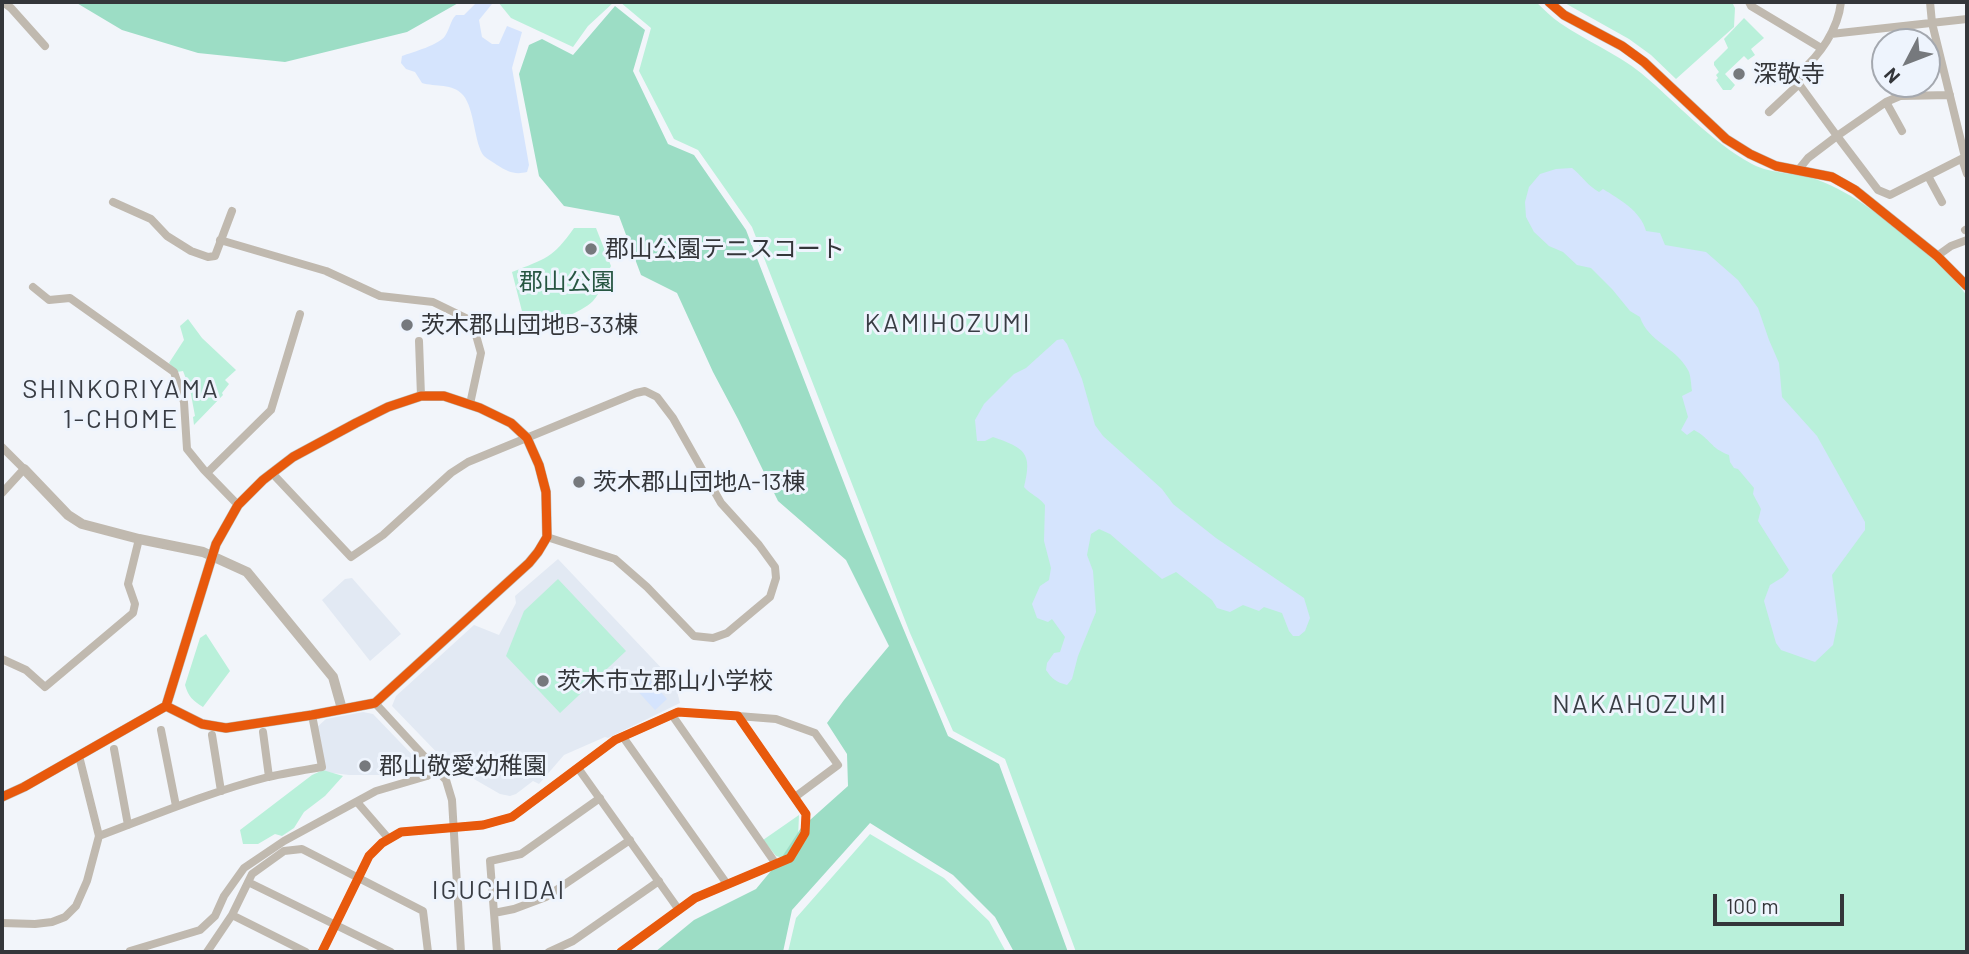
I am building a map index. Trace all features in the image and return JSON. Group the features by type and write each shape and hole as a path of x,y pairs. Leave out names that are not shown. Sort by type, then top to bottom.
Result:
{"street":[{"path":"4,2 45,46"},
{"path":"1549,2 1564,15 1622,46 1644,62 1726,139 1750,154 1776,166 1832,177 1855,190 1937,256 1967,286"},
{"path":"1749,2 1751,6 1821,48"},
{"path":"1769,112 1799,84 1800,74 1814,60 1831,34 1839,17 1841,2"},
{"path":"1930,2 1932,23 1966,156 1963,162 1967,174"},
{"path":"1831,34 1967,19"},
{"path":"1799,84 1878,190 1890,195 1966,156"},
{"path":"1799,169 1808,158 1837,136 1900,96 1950,95"},
{"path":"1886,103 1902,131"},
{"path":"1928,176 1942,202"},
{"path":"113,202 151,219 167,236 191,251 208,257 215,256 232,211"},
{"path":"220,240 326,271 380,296 433,302 472,321 481,353 470,404"},
{"path":"1937,256 1951,246 1967,240"},
{"path":"33,287 49,300 70,298 174,372 184,402 187,449 238,505"},
{"path":"207,473 271,410 300,314"},
{"path":"419,341 421,396"},
{"path":"272,473 351,557 383,535 451,473 468,462 645,391 657,397 673,418 721,503 759,545 775,567 776,578 770,597 727,633 713,638 694,636 647,587 615,559 547,537"},
{"path":"2,797 24,788 166,706 216,544 238,505 293,457 388,407 421,396 444,396 470,404 511,423 527,438 539,464 546,492 547,537 529,562 375,703 226,728 202,724 166,706"},
{"path":"2,447 68,515 82,524 203,552 247,572 333,677 342,709"},
{"path":"2,494 24,469"},
{"path":"2,659 26,670 45,687 133,613 135,604 128,584 139,539"},
{"path":"375,703 446,780 452,800 461,952"},
{"path":"322,952 369,856 382,843 401,832 483,825 512,817 615,740 678,712 776,719 815,733 838,765 795,797"},
{"path":"99,836 176,807 269,777 322,767 312,715"},
{"path":"672,715 776,864"},
{"path":"621,952 695,898 790,858 805,833 806,814 738,716"},
{"path":"161,730 176,807"},
{"path":"263,732 269,777"},
{"path":"212,735 221,792"},
{"path":"623,737 727,884"},
{"path":"114,749 128,825"},
{"path":"2,923 51,922 65,917 76,906 87,881 99,836 79,756"},
{"path":"578,768 679,910"},
{"path":"131,951 200,930 215,916 224,897 244,868 284,841 376,791 427,776 436,769"},
{"path":"497,952 490,861 521,854 600,798"},
{"path":"357,802 389,839"},
{"path":"494,913 546,897 630,840"},
{"path":"207,952 232,915 252,874 284,851 302,849 423,911 428,952"},
{"path":"549,952 573,942 659,881"},
{"path":"248,882 391,952"},
{"path":"232,915 306,952"}],"shaded area":[{"name":"茨木市立郡山小学校","path":"558,559 668,675 676,687 680,703 608,738 564,755 539,784 533,781 510,796 500,794 448,764 392,706 396,696 474,625 499,635 516,603 515,596"},
{"path":"352,578 401,634 370,661 322,600 345,579"},
{"path":"363,712 373,714 425,768 425,775 349,775 325,772 316,728 326,719"}],"green space":[{"path":"75,2 460,2 407,32 285,62 198,53 122,30"},
{"path":"498,2 614,2 588,26 573,47 511,18"},
{"path":"620,2 1536,2 1560,23 1641,73 1708,133 1737,155 1760,168 1818,180 1845,192 1869,208 1936,262 1967,296 1967,952 1076,952 1005,759 953,731 910,633 752,227 698,150 674,139 639,71 651,28"},
{"path":"1563,2 1732,2 1735,8 1734,27 1676,79 1629,39"},
{"path":"615,6 645,30 633,71 668,144 694,155 746,230 863,532 948,736 999,764 1068,952 1014,952 995,917 953,875 870,823 792,910 783,952 655,952 694,920 756,889 801,828 848,786 847,754 827,723 889,646 846,560 778,501 713,372 677,293 641,275 619,216 564,206 539,176 519,74 529,45 542,39 573,55"},
{"path":"1744,18 1764,38 1751,49 1755,55 1748,60 1744,56 1725,74 1735,85 1731,90 1723,90 1716,80 1719,72 1714,62 1728,48 1724,39"},
{"name":"郡山公園","path":"574,228 596,228 611,266 601,288 593,301 581,310 533,332 527,331 512,272 554,252"},
{"path":"188,319 202,338 236,370 225,380 229,384 223,395 194,425 190,389 183,371 177,372 169,363 184,340 180,326"},
{"path":"558,579 626,651 560,713 506,656 524,611"},
{"path":"206,634 230,671 203,707 191,698 185,685 200,638"},
{"path":"323,770 343,776 325,796 304,812 294,828 282,836 275,834 258,844 243,844 240,830 312,775"},
{"path":"799,815 798,838 783,858 776,856 763,840"},
{"path":"870,834 944,878 989,921 1006,952 788,952 796,918"}],"water":[{"path":"477,2 492,4 479,20 482,37 492,44 499,44 507,26 522,32 512,68 529,165 527,172 508,171 484,156 467,101 459,91 422,83 415,72 406,69 401,63 402,56 442,39 456,15 464,15"},
{"path":"1572,168 1595,190 1599,192 1603,189 1629,206 1646,231 1660,233 1665,245 1706,252 1738,280 1758,308 1779,363 1782,397 1817,436 1865,522 1865,530 1832,575 1838,621 1833,645 1815,662 1781,650 1776,643 1764,601 1770,585 1789,570 1758,521 1761,509 1753,494 1754,488 1738,469 1734,468 1729,455 1694,430 1687,435 1681,430 1688,417 1682,396 1692,391 1688,370 1683,362 1649,333 1640,317 1630,311 1591,268 1577,265 1563,252 1549,246 1534,232 1526,217 1525,202 1529,187 1540,174"},
{"path":"1063,339 1082,379 1095,425 1103,436 1162,489 1173,504 1216,538 1304,598 1310,618 1305,631 1299,636 1293,636 1289,631 1282,613 1264,607 1259,611 1243,605 1230,612 1217,608 1212,600 1176,572 1162,579 1110,534 1099,529 1091,534 1087,555 1093,571 1096,612 1078,656 1072,679 1067,685 1055,680 1048,673 1047,663 1054,653 1060,652 1065,637 1052,619 1048,622 1037,618 1032,604 1040,586 1049,580 1051,568 1044,541 1045,505 1024,487 1027,466 1024,453 1019,448 993,437 977,441 975,420 984,404 1014,374 1026,368 1057,340"},
{"path":"645,675 667,699 655,710 633,686"}],"cycle path":[{"path":"1549,2 1564,15 1622,46 1644,62 1726,139 1750,154 1776,166 1832,177 1855,190 1937,256 1967,286"},
{"path":"2,797 166,706 216,544 238,505 263,480 293,457 388,407 421,396 444,396 480,408 511,423 527,438 539,465 546,492 547,537 529,563 375,703 226,728 202,724 166,706"},
{"path":"322,952 369,856 382,843 401,832 483,825 512,817 615,740 678,712 738,716 806,814 805,833 790,858 695,898 621,952"}],"place":[{"name":"深敬寺","path":"1739,74"},
{"name":"郡山公園テニスコート","path":"591,249"},
{"name":"茨木郡山団地B-33棟","path":"407,325"},
{"name":"茨木郡山団地A-13棟","path":"579,482"},
{"name":"茨木市立郡山小学校","path":"543,681"},
{"name":"郡山敬愛幼稚園","path":"365,766"}],"district":[{"name":"KAMIHOZUMI","path":"948,323"},
{"name":"SHINKORIYAMA 1-CHOME","path":"121,404"},
{"name":"NAKAHOZUMI","path":"1640,704"},
{"name":"IGUCHIDAI","path":"499,890"}]}
